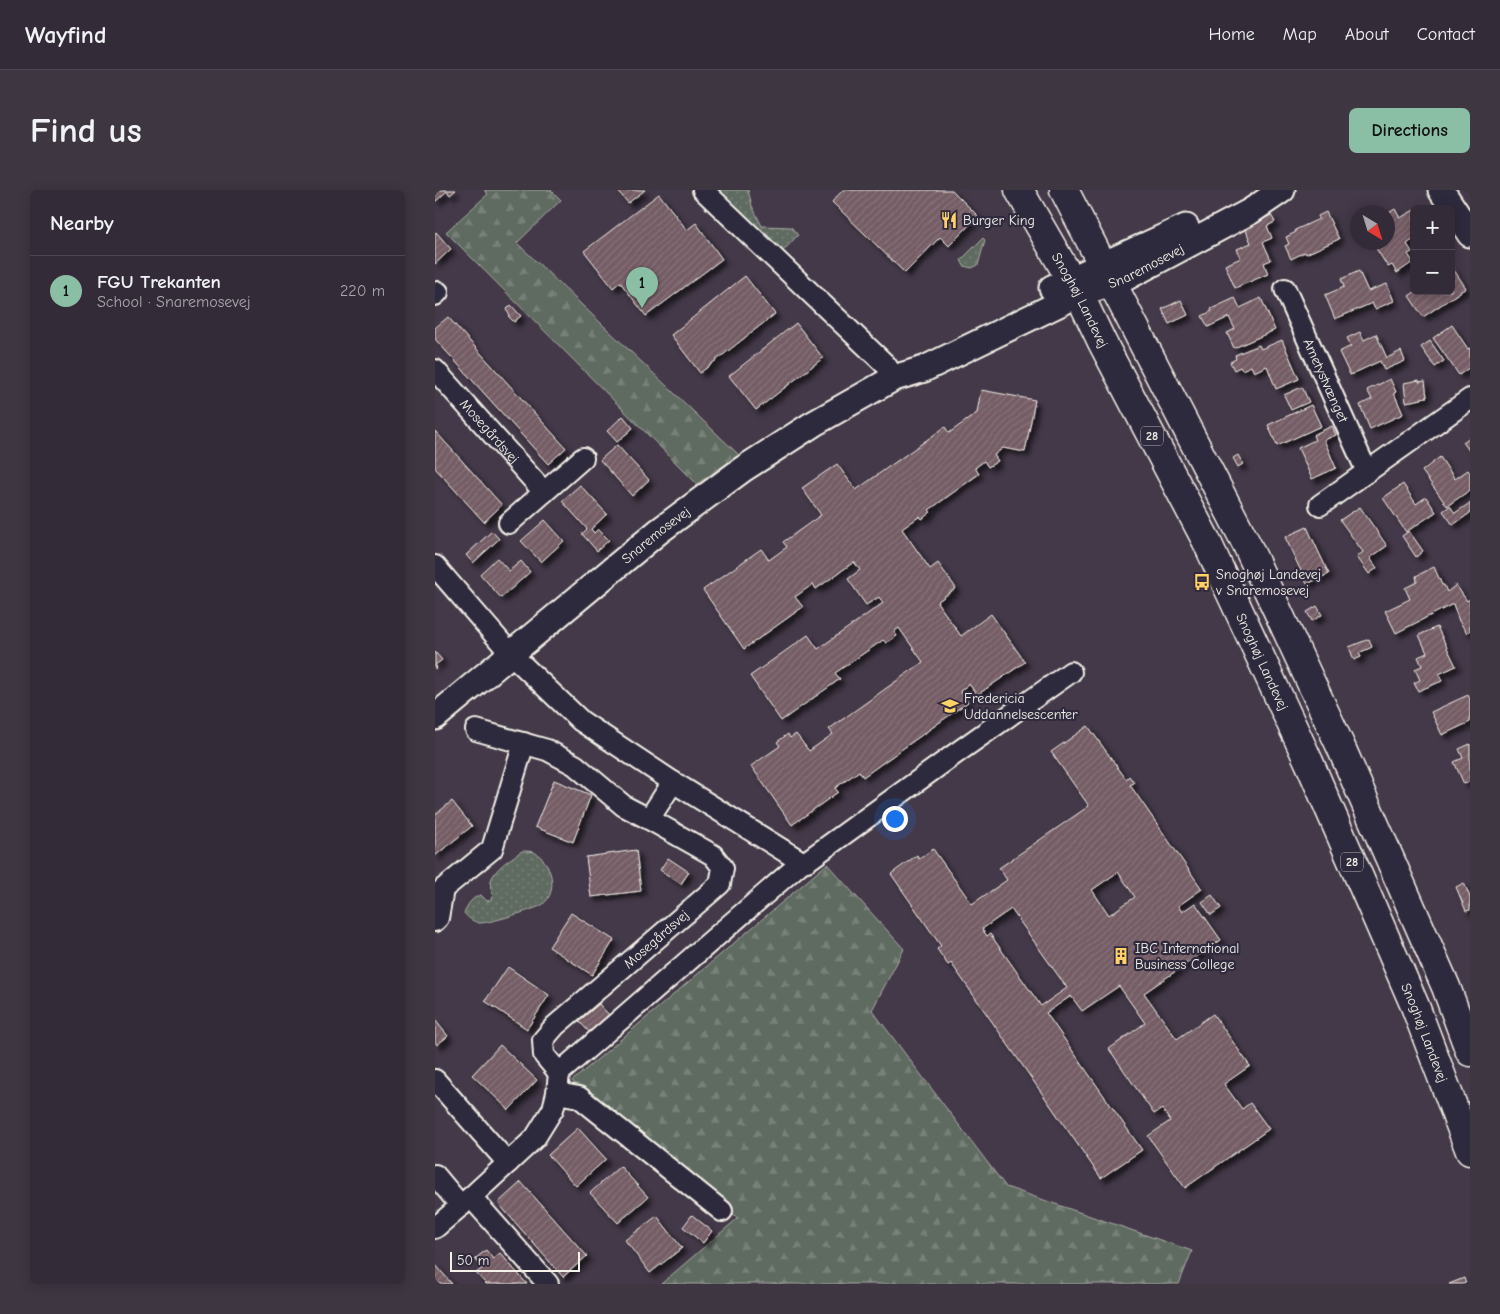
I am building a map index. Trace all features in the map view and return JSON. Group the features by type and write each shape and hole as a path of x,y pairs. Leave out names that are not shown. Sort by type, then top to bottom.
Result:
{"main road":[{"name":"Snoghøj Landevej","path":"1019,190 1091,281 1247,545 1340,745 1446,987 1470,1052"},
{"path":"1038,190 1091,281"},
{"name":"Snoghøj Landevej","path":"1064,190 1091,281 1102,342 1206,540 1309,762 1415,1006 1470,1151"}],"street":[{"path":"703,190 886,365 894,378"},
{"name":"Snaremosevej","path":"1091,281 1244,200 1278,190"},
{"name":"Snaremosevej","path":"435,717 659,531 743,469 813,424 894,378 909,364 1037,295 1091,281 1125,278 1251,211 1282,190"},
{"path":"1441,190 1470,234"},
{"name":"Ametystvænget","path":"1285,289 1367,472"},
{"name":"Mosegårdsvej","path":"435,370 544,492"},
{"path":"1320,505 1470,399"},
{"path":"509,523 583,458"},
{"path":"439,578 511,654 581,721 673,782 802,862"},
{"path":"435,1228 535,1138 553,1109 559,1073 802,862 1071,672"},
{"name":"Mosegårdsvej","path":"475,730 547,750 575,765 624,806 713,855 723,868 720,884 555,1026 543,1040 543,1056 559,1073"},
{"path":"435,921 438,918 443,888 492,849 524,743"},
{"path":"649,819 673,782"},
{"path":"435,1080 508,1163"},
{"path":"557,1093 579,1097 722,1211"},
{"path":"435,1175 466,1202 548,1284"}],"green space":[{"path":"484,190 551,190 561,200 517,243 739,455 697,484 446,232 488,194"},
{"path":"717,190 748,190 752,206 762,226 791,227 798,235 782,252"},
{"path":"983,238 985,240 978,265 972,268 964,266 961,260"},
{"path":"522,851 534,852 540,856 549,869 552,884 548,899 538,907 484,923 479,923 469,918 464,913 470,902 481,895 487,901 491,900 493,894 491,881 494,874"},
{"path":"827,864 904,949 872,1010 1006,1187 1192,1251 1179,1284 661,1284 738,1218 572,1081"}],"building":[{"path":"435,190 456,190 450,195 447,191 435,202"},
{"path":"617,190 645,190 628,203"},
{"path":"843,190 952,190 978,216 949,246 940,237 905,273 832,202"},
{"path":"659,194 687,230 696,223 722,259 646,316 620,282 613,288 584,251"},
{"path":"1395,209 1400,218 1410,212 1410,242 1407,244 1410,249 1410,253 1408,254 1410,264 1397,273 1392,265 1388,267 1377,250 1395,250"},
{"path":"1326,212 1339,239 1291,259 1285,246 1289,244 1286,237 1296,232 1295,230 1319,219 1318,216"},
{"path":"1271,215 1275,222 1267,226 1272,238 1263,242 1271,260 1264,263 1268,274 1235,288 1225,265 1241,258 1237,249 1251,243 1245,228"},
{"path":"435,233 451,249 435,264"},
{"path":"1359,271 1368,291 1387,284 1394,301 1375,309 1372,303 1335,319 1325,295 1344,287 1341,279"},
{"path":"1455,272 1466,288 1423,317 1409,296 1455,295"},
{"path":"745,276 775,314 700,373 671,335"},
{"path":"1235,298 1240,308 1261,298 1275,330 1234,348 1227,333 1235,329 1229,317 1208,327 1202,316 1212,311 1211,309"},
{"path":"1181,300 1188,315 1169,324 1162,309"},
{"path":"511,305 521,316 514,322 508,316 510,315 506,310"},
{"path":"448,317 566,448 548,464 435,339 435,328"},
{"path":"796,323 823,358 756,410 729,376"},
{"path":"1452,325 1468,349 1470,348 1470,367 1459,375 1433,338"},
{"path":"1360,332 1364,340 1376,334 1387,358 1401,351 1405,361 1384,370 1380,361 1350,375 1339,352 1351,346 1347,338"},
{"path":"1282,340 1299,379 1276,389 1267,366 1254,372 1251,366 1242,370 1240,367 1234,370 1230,362 1236,359 1235,355 1259,345 1261,349"},
{"path":"1430,341 1444,361 1435,367 1421,347"},
{"path":"1390,379 1403,414 1370,429 1360,405 1372,399 1367,390"},
{"path":"1419,380 1419,382 1425,381 1427,397 1406,402 1404,383"},
{"path":"1302,387 1309,402 1291,410 1284,395"},
{"path":"981,390 1035,400 1025,452 1003,448 994,455 998,461 988,467 984,461 975,468 979,474 929,510 931,512 922,519 920,516 902,529 930,569 938,563 956,588 937,602 961,636 991,614 1025,662 977,695 969,684 960,691 968,702 863,777 859,771 835,788 838,792 792,825 751,766 780,746 777,742 788,734 790,738 796,734 809,751 833,734 829,729 923,662 899,628 894,632 897,636 886,643 883,640 835,673 840,679 781,721 750,676 808,635 818,649 883,603 879,597 866,605 848,579 860,570 854,562 816,589 813,584 795,597 803,607 744,649 703,590 761,549 769,560 787,547 783,542 821,515 802,488 837,464 856,490 945,427 949,433 977,413"},
{"path":"1311,405 1321,426 1277,446 1268,425"},
{"path":"623,416 633,428 617,442 607,431"},
{"path":"1332,426 1336,435 1324,440 1336,468 1312,479 1298,448 1315,440 1313,435"},
{"path":"435,431 502,505 484,522 435,468"},
{"path":"1470,437 1470,452 1463,442"},
{"path":"617,445 649,480 632,496 600,460"},
{"path":"1238,455 1243,464 1238,467 1233,458"},
{"path":"1440,457 1455,479 1468,470 1470,473 1470,490 1447,506 1422,471"},
{"path":"1403,484 1416,504 1426,497 1436,512 1406,532 1383,498"},
{"path":"580,485 607,514 591,529 594,533 598,529 609,540 597,551 582,534 587,529 562,501"},
{"path":"1470,503 1470,513 1453,525 1443,511 1450,506 1455,513"},
{"path":"1360,507 1387,546 1370,558 1377,568 1369,574 1357,557 1363,552 1340,520"},
{"path":"545,520 564,541 541,562 521,541"},
{"path":"1307,527 1329,574 1307,584 1285,537"},
{"path":"492,531 499,539 473,563 466,555"},
{"path":"1409,531 1423,551 1416,557 1402,536"},
{"path":"497,558 509,571 521,561 530,572 501,598 480,574"},
{"path":"1434,567 1447,592 1456,585 1467,601 1470,599 1470,630 1467,633 1459,621 1453,604 1396,633 1385,611 1410,599 1405,588 1417,582 1416,576"},
{"path":"1317,606 1322,615 1312,621 1307,612"},
{"path":"1437,627 1456,666 1439,674 1442,681 1418,691 1414,683 1420,680 1415,669 1422,666 1418,657 1427,653 1419,635"},
{"path":"1369,639 1372,647 1359,653 1361,657 1354,660 1349,647"},
{"path":"435,652 442,660 435,665"},
{"path":"1468,695 1470,699 1470,722 1442,735 1431,712"},
{"name":"IBC International Business College","path":"1088,726 1126,779 1129,776 1134,783 1130,785 1202,889 1178,906 1182,912 1195,903 1221,940 1144,993 1177,1039 1213,1014 1250,1066 1224,1084 1242,1109 1250,1103 1269,1129 1185,1188 1148,1136 1170,1121 1162,1109 1154,1114 1109,1049 1145,1023 1119,986 1082,1011 1071,996 1046,1013 1142,1150 1101,1178 951,963 948,965 937,949 941,946 891,874 917,855 919,859 933,849 972,904 1007,880 999,868 1089,806 1051,752","holes":["1118,872 1135,897 1109,915 1092,890","1011,909 1067,988 1041,1006 990,934 987,936 982,929"]},
{"path":"1470,744 1470,782 1464,784 1454,762 1463,758 1459,749"},
{"path":"554,780 591,795 573,842 535,827"},
{"path":"452,801 472,826 435,856 435,815"},
{"path":"636,850 641,891 591,897 586,857"},
{"path":"668,858 689,872 681,884 660,870"},
{"path":"1464,883 1470,897 1470,910 1466,911 1456,887"},
{"path":"1212,895 1221,908 1211,915 1202,902"},
{"path":"571,913 614,940 592,975 549,947"},
{"path":"508,967 549,995 527,1029 485,1001"},
{"path":"599,1004 609,1015 589,1032 579,1021"},
{"path":"435,1020 448,1036 437,1045 435,1042"},
{"path":"500,1045 537,1080 509,1110 472,1075"},
{"path":"578,1128 606,1159 576,1186 548,1155"},
{"path":"620,1166 648,1197 618,1223 590,1193"},
{"path":"521,1182 587,1256 563,1277 498,1203"},
{"path":"692,1215 712,1231 703,1243 683,1227"},
{"path":"657,1216 682,1248 650,1273 625,1240"},
{"path":"486,1250 493,1259 500,1253 527,1284 486,1284 476,1273 483,1268 475,1259"},
{"path":"435,1264 452,1284 435,1284"},
{"path":"1464,1278 1466,1284 1449,1284"}],"place":[{"name":"Burger King","path":"949,220"},
{"name":"FGU Trekanten","path":"642,308"},
{"name":"Snoghøj Landevej v Snaremosevej","path":"1202,582"},
{"name":"Fredericia Uddannelsescenter","path":"950,706"},
{"name":"IBC International Business College","path":"1121,956"}]}
